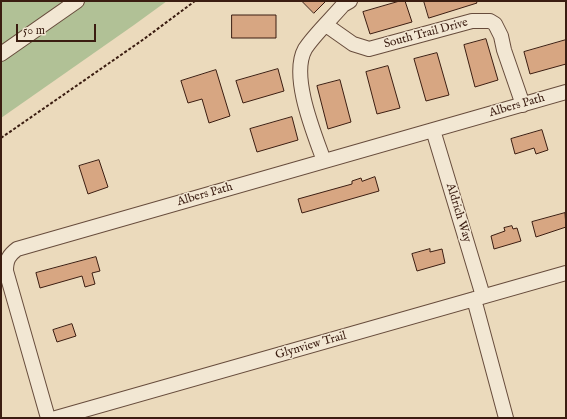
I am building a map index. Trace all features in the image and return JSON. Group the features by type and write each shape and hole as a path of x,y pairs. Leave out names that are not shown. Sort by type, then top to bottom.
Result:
{"street":[{"path":"1,54 77,1"},
{"path":"324,161 306,108 300,74 302,57 306,48 343,5 350,1"},
{"name":"South Trail Drive","path":"326,25 353,44 369,49 472,21 490,21 496,24 501,36 504,50 523,105"},
{"name":"Albers Path","path":"48,418 6,271 6,263 10,255 17,249 566,92"},
{"name":"Aldrich Way","path":"433,130 479,298 506,418"},
{"name":"Glynview Trail","path":"56,418 566,274"}],"path":[{"path":"1,138 144,39 195,1"}],"green space":[{"path":"1,1 167,1 1,118"}],"building":[{"path":"302,1 326,1 314,13"},
{"path":"400,1 405,1 412,22 370,34 363,12"},
{"path":"424,1 476,1 477,3 429,18"},
{"path":"232,15 276,15 276,38 232,38"},
{"path":"486,39 498,80 475,87 464,45"},
{"path":"566,40 566,64 530,74 524,52"},
{"path":"437,53 449,95 426,101 414,59"},
{"path":"388,66 400,108 377,114 366,72"},
{"path":"278,69 284,91 243,103 236,81"},
{"path":"216,70 230,116 209,123 202,99 188,103 181,81"},
{"path":"340,80 351,122 328,129 317,86"},
{"path":"292,117 298,140 257,152 250,129"},
{"path":"542,130 548,150 536,154 534,148 515,154 511,139"},
{"path":"99,160 108,187 88,194 79,166"},
{"path":"375,177 379,191 302,213 298,199 352,184 352,181 361,178 362,181"},
{"path":"565,213 566,227 536,237 532,222"},
{"path":"512,226 513,229 517,228 521,241 494,249 491,236 505,231 504,228"},
{"path":"430,249 430,252 442,249 445,263 417,271 412,254"},
{"path":"96,257 100,271 92,273 95,284 85,287 82,276 40,288 36,273"},
{"path":"72,324 76,336 57,342 53,330"}]}
